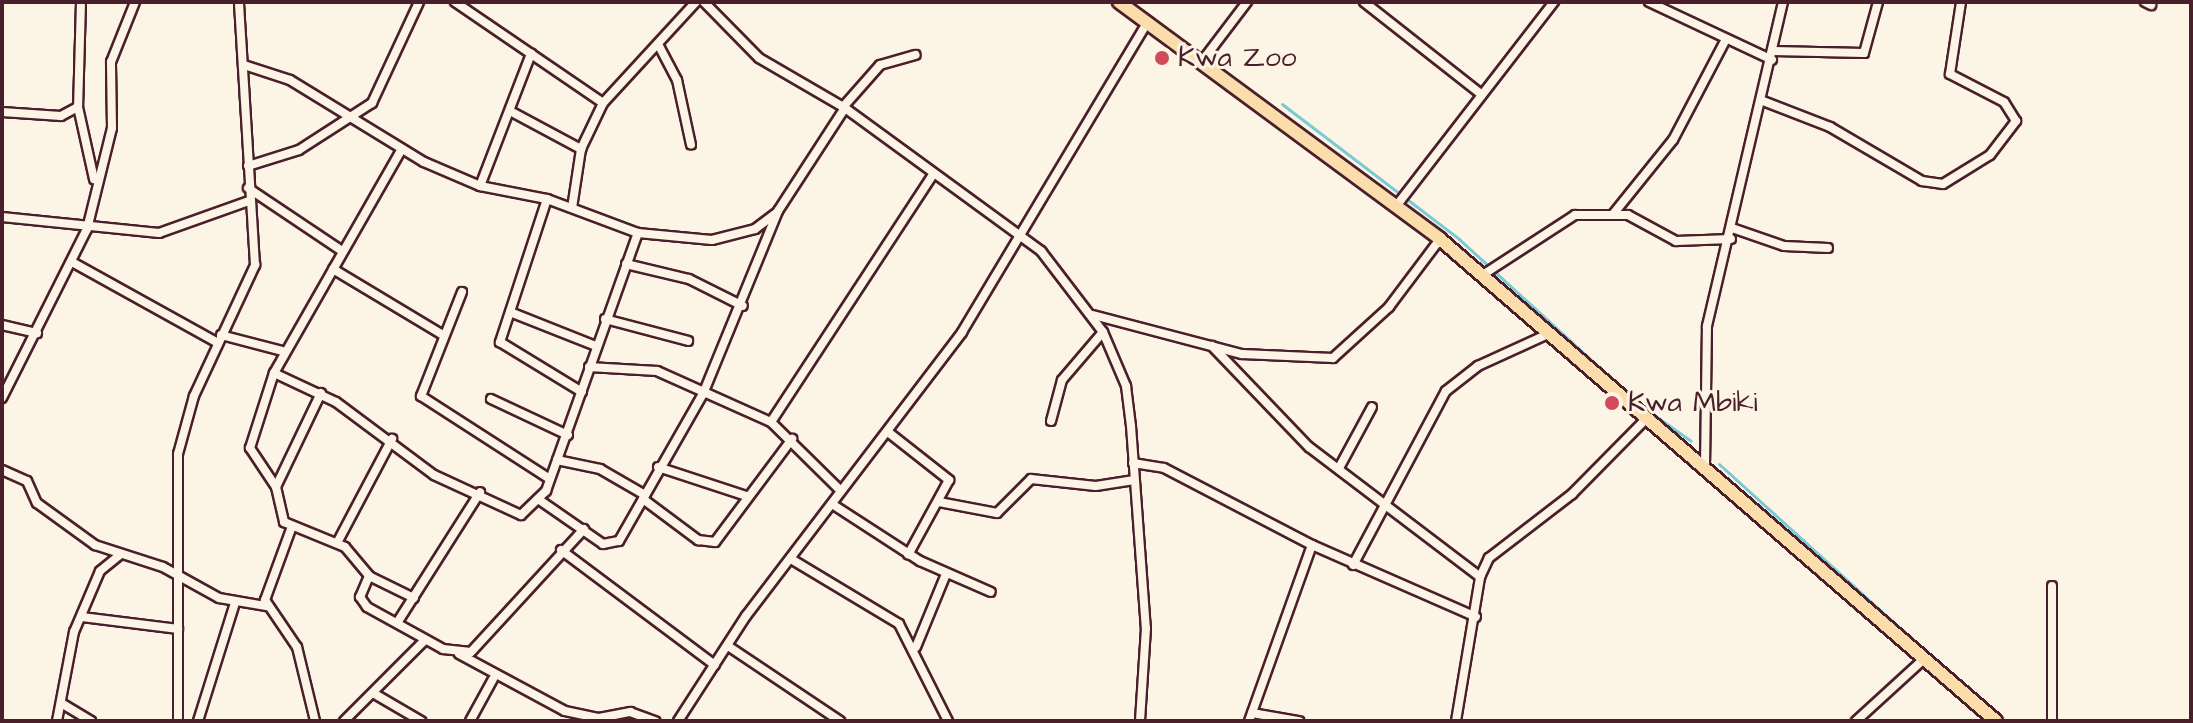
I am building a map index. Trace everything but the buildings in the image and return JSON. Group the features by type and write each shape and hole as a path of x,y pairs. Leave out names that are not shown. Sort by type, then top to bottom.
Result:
{"main road":[{"path":"1119,2 1203,60 1440,239 1996,721"}],"street":[{"path":"81,2 78,107 95,180"},
{"path":"2,398 87,229 95,180 112,128 111,62 135,2"},
{"path":"248,166 273,162 352,120 380,93 387,58 419,2"},
{"path":"455,2 603,103"},
{"path":"572,208 581,149 603,103 696,2"},
{"path":"704,2 759,58 844,107 1016,234 1066,276 1103,332 1126,386 1146,628 1140,721"},
{"path":"1203,60 1247,2"},
{"path":"1364,2 1481,94"},
{"path":"1397,205 1554,2"},
{"path":"1649,2 1726,39 1772,55 1864,53 1878,2"},
{"path":"1705,467 1701,374 1783,2"},
{"path":"1763,101 1830,127 1922,181 1943,184 1990,155 2016,121 2004,102 1950,74 1961,2"},
{"path":"178,721 178,454 219,339 255,265 248,188 240,3"},
{"path":"678,721 791,559 962,332 1016,234 1148,21"},
{"path":"1614,213 1673,140 1710,58 1726,39"},
{"path":"658,44 681,91 691,145"},
{"path":"480,186 531,54"},
{"path":"538,499 584,529 616,544 703,394 743,306 778,211 844,107 880,65 916,55"},
{"path":"244,65 290,80 402,149 480,186 547,199 638,233 712,240 755,229 778,211"},
{"path":"2,112 61,116 78,107"},
{"path":"510,111 581,149"},
{"path":"266,606 291,529 276,487 250,448 282,351 402,149"},
{"path":"771,422 933,174"},
{"path":"248,188 342,251"},
{"path":"547,199 510,312 504,347 582,392"},
{"path":"2,217 87,229 184,229 249,201"},
{"path":"1481,277 1554,225 1614,213 1676,241 1731,239"},
{"path":"1732,228 1784,246 1828,248"},
{"path":"274,373 321,393 392,439 434,475 480,492 513,516 538,499 550,479 638,233"},
{"path":"1092,315 1210,345 1333,358 1389,307 1440,239"},
{"path":"72,262 219,339 282,351"},
{"path":"626,264 701,283 743,306"},
{"path":"333,269 443,335"},
{"path":"462,292 421,396 550,479"},
{"path":"510,312 596,346"},
{"path":"605,319 688,341"},
{"path":"2,325 37,333"},
{"path":"1051,421 1062,380 1103,332"},
{"path":"1353,565 1446,391 1478,366 1548,334"},
{"path":"1210,345 1309,447 1480,577"},
{"path":"589,367 648,369 771,422 792,439 841,491"},
{"path":"276,487 321,393"},
{"path":"491,399 568,435"},
{"path":"1339,468 1372,407"},
{"path":"1456,721 1476,617 1480,577 1489,558 1572,494 1647,418"},
{"path":"888,432 948,477 939,502 908,555"},
{"path":"337,543 392,439"},
{"path":"557,460 600,469 712,543 792,439"},
{"path":"1133,463 1164,468 1353,565 1476,617"},
{"path":"658,467 746,496"},
{"path":"2,470 27,481 37,503 81,536 179,575 235,603 266,606 297,647 315,721"},
{"path":"939,502 997,513 1031,479 1096,486 1133,480"},
{"path":"397,623 480,492"},
{"path":"832,504 908,555 991,592"},
{"path":"291,529 337,543 369,576 414,598"},
{"path":"459,654 497,630 561,550 584,529"},
{"path":"1299,721 1250,717 1312,545"},
{"path":"561,550 715,665"},
{"path":"57,721 82,617 100,571 121,554"},
{"path":"791,559 881,609 916,647 948,721"},
{"path":"916,647 946,574"},
{"path":"369,576 362,602 425,640 459,654 493,679 586,717 630,712 655,721"},
{"path":"2052,586 2052,721"},
{"path":"198,721 235,603"},
{"path":"82,617 178,629"},
{"path":"344,721 425,640"},
{"path":"728,646 840,721"},
{"path":"1856,721 1924,659"},
{"path":"470,721 493,679"},
{"path":"373,693 421,721"},
{"path":"61,703 91,721"}],"waterway":[{"path":"1282,104 1459,239 1640,405 1691,441"},
{"path":"1719,464 1965,687"}],"place":[{"name":"Kwa Zoo","path":"1162,58"},
{"name":"Kwa Mbiki","path":"1612,403"}]}
